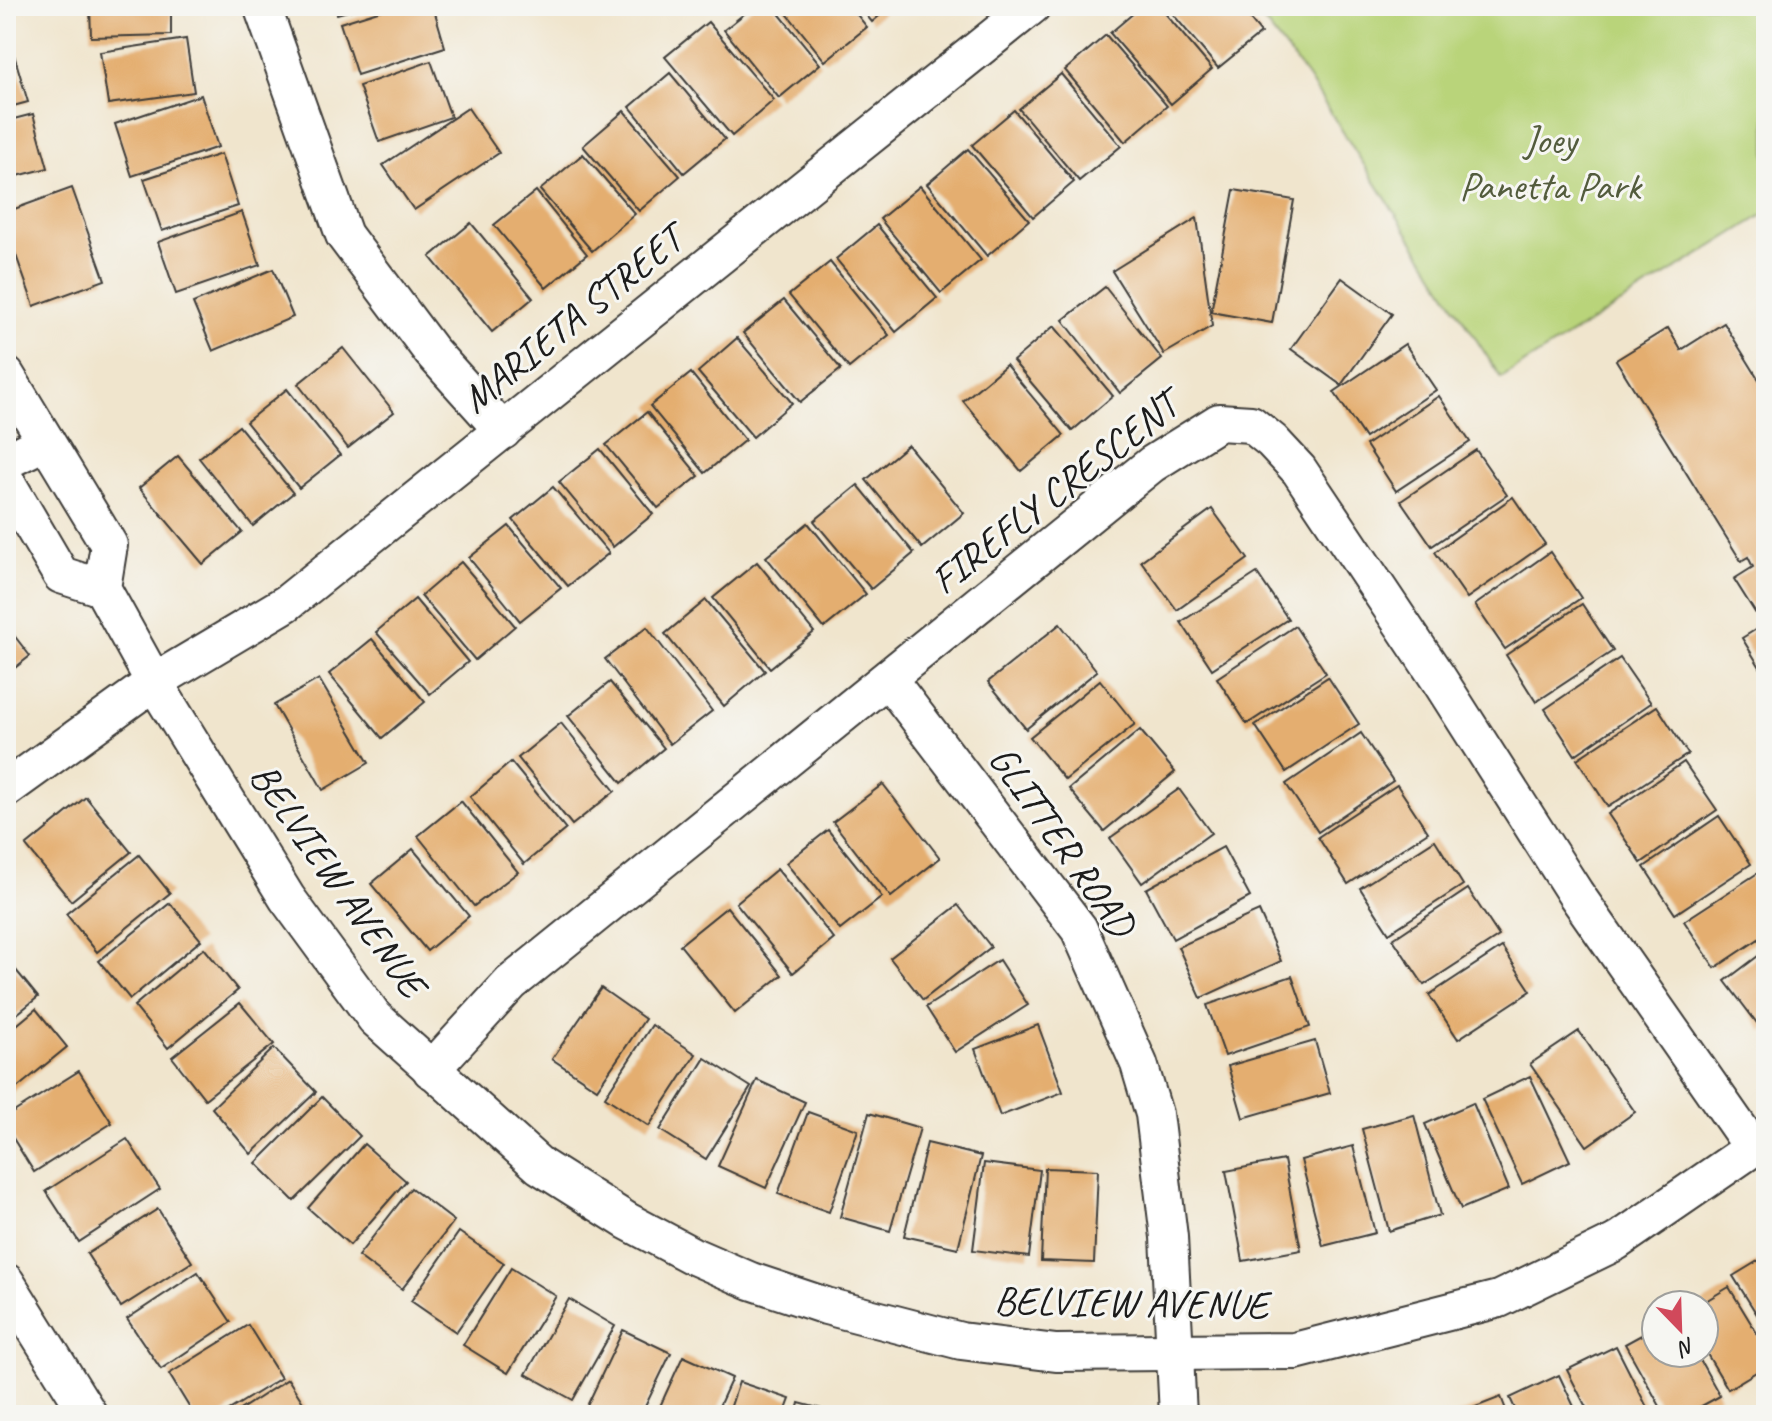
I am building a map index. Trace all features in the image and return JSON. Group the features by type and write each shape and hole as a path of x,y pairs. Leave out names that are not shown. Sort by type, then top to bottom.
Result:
{"street":[{"path":"262,6 344,235 431,351 503,431"},
{"name":"MARIETA STREET","path":"6,789 154,682 287,603 1032,6"},
{"path":"6,375 109,545 102,588 61,575 6,481"},
{"name":"FIREFLY CRESCENT","path":"431,1070 511,983 1152,464 1219,422 1251,424 1272,441 1307,482 1438,678 1575,893 1760,1143"},
{"path":"6,461 46,441"},
{"name":"BELVIEW AVENUE","path":"102,588 154,682 287,898 375,1018 495,1130 581,1195 691,1255 751,1281 826,1306 961,1341 1056,1353 1295,1351 1499,1299 1616,1242 1760,1143"},
{"name":"GLITTER ROAD","path":"889,680 1079,929 1108,987 1139,1064 1154,1114 1169,1237 1178,1415"},
{"path":"6,1282 89,1415"}],"path":[{"path":"1752,6 1766,29"}],"green space":[{"name":"Joey Panetta Park","path":"1252,6 1766,6 1766,213 1501,378 1307,76"}],"building":[{"path":"6,6 14,34 6,36"},
{"path":"90,6 171,6 171,35 91,37"},
{"path":"335,6 362,6 362,7 337,14"},
{"path":"394,6 433,6 445,47 357,75 340,23"},
{"path":"754,6 773,6 820,64 779,98 724,30"},
{"path":"781,6 850,6 867,27 825,61"},
{"path":"859,6 891,6 872,22"},
{"path":"1142,6 1159,6 1212,69 1171,104 1110,33"},
{"path":"1166,6 1239,6 1261,33 1218,68"},
{"path":"708,22 774,100 732,136 665,57"},
{"path":"1106,35 1167,106 1125,142 1065,70"},
{"path":"186,39 194,92 108,104 100,52"},
{"path":"12,48 28,102 6,108 6,49"},
{"path":"431,61 451,117 379,142 359,86"},
{"path":"670,73 725,139 684,173 630,107"},
{"path":"1061,74 1121,146 1079,181 1019,109"},
{"path":"201,95 218,147 132,176 115,124"},
{"path":"468,108 499,153 414,210 383,165"},
{"path":"1014,110 1074,182 1033,217 972,145"},
{"path":"624,111 680,176 639,211 583,146"},
{"path":"33,114 48,168 6,179 6,121"},
{"path":"968,149 1029,220 987,256 927,184"},
{"path":"221,154 238,206 162,231 144,179"},
{"path":"583,154 635,214 592,251 540,190"},
{"path":"920,186 981,260 941,293 880,219"},
{"path":"72,188 105,280 34,306 6,227 6,212"},
{"path":"1234,190 1294,200 1272,323 1211,312"},
{"path":"536,191 587,254 546,288 494,225"},
{"path":"242,212 260,265 176,294 158,242"},
{"path":"1197,218 1212,326 1164,354 1112,271"},
{"path":"471,223 533,298 492,332 430,257"},
{"path":"877,225 937,298 896,332 836,259"},
{"path":"830,262 889,335 849,368 789,295"},
{"path":"273,269 293,317 213,351 193,303"},
{"path":"1342,278 1392,314 1341,385 1291,349"},
{"path":"1105,287 1162,359 1120,393 1063,320"},
{"path":"784,300 841,369 800,402 743,333"},
{"path":"1724,323 1766,391 1766,677 1742,638 1763,625 1734,579 1753,567 1748,557 1741,561 1616,360 1668,328 1681,350"},
{"path":"1054,326 1113,396 1072,431 1013,361"},
{"path":"737,338 792,403 753,437 698,372"},
{"path":"1405,344 1436,390 1365,438 1334,392"},
{"path":"343,348 394,412 348,448 298,384"},
{"path":"1006,365 1064,435 1021,471 963,401"},
{"path":"691,373 745,440 705,473 650,406"},
{"path":"287,389 340,455 299,488 246,422"},
{"path":"1439,396 1470,442 1396,491 1366,445"},
{"path":"647,412 699,476 658,508 606,445"},
{"path":"239,426 293,493 253,526 199,458"},
{"path":"908,445 964,513 922,548 866,480"},
{"path":"600,449 653,514 613,547 559,482"},
{"path":"1476,450 1507,495 1432,546 1401,501"},
{"path":"178,456 242,532 203,564 139,488"},
{"path":"858,485 914,553 871,589 814,521"},
{"path":"553,487 609,553 568,586 513,520"},
{"path":"1513,497 1545,544 1467,598 1435,552"},
{"path":"1212,509 1248,559 1177,610 1141,561"},
{"path":"808,523 866,594 824,628 766,557"},
{"path":"509,526 561,588 520,621 469,558"},
{"path":"1550,552 1581,598 1505,649 1475,605"},
{"path":"461,562 515,626 475,660 421,596"},
{"path":"757,562 814,632 770,668 713,598"},
{"path":"1257,573 1288,619 1212,669 1181,622"},
{"path":"415,599 468,662 430,694 376,632"},
{"path":"706,600 765,671 724,706 665,634"},
{"path":"1582,604 1613,651 1536,702 1506,655"},
{"path":"1060,624 1097,671 1026,729 988,682"},
{"path":"6,625 30,656 6,675"},
{"path":"1295,626 1326,673 1247,724 1217,678"},
{"path":"647,627 712,711 670,744 605,659"},
{"path":"372,639 425,702 382,738 329,674"},
{"path":"1620,658 1651,703 1575,755 1545,709"},
{"path":"1328,677 1359,724 1286,772 1255,725"},
{"path":"319,679 369,763 323,790 274,705"},
{"path":"1100,680 1135,724 1065,780 1030,737"},
{"path":"610,682 664,748 622,783 568,716"},
{"path":"1657,706 1688,754 1608,807 1577,759"},
{"path":"561,723 615,791 572,825 518,758"},
{"path":"1140,730 1175,772 1104,831 1069,789"},
{"path":"1361,733 1393,781 1318,832 1286,784"},
{"path":"511,762 566,829 524,864 470,797"},
{"path":"1684,762 1717,810 1641,863 1608,814"},
{"path":"883,784 940,858 891,897 833,822"},
{"path":"1397,785 1428,832 1348,884 1318,837"},
{"path":"1179,789 1211,833 1142,883 1110,838"},
{"path":"86,797 131,852 71,901 26,846"},
{"path":"461,801 518,872 474,906 418,836"},
{"path":"1719,816 1751,864 1675,914 1644,867"},
{"path":"828,830 882,897 840,930 786,863"},
{"path":"1435,840 1463,885 1389,933 1360,888"},
{"path":"1223,847 1250,897 1173,939 1146,889"},
{"path":"413,849 469,916 427,951 371,884"},
{"path":"139,855 170,893 97,952 66,914"},
{"path":"777,869 834,939 793,973 736,903"},
{"path":"1764,869 1766,934 1715,968 1684,921"},
{"path":"1468,889 1499,936 1424,985 1393,939"},
{"path":"170,903 201,940 130,999 99,961"},
{"path":"958,905 991,947 923,1000 890,958"},
{"path":"727,907 782,975 735,1013 680,945"},
{"path":"1259,911 1281,961 1201,998 1178,947"},
{"path":"1502,947 1531,991 1458,1039 1429,995"},
{"path":"204,948 238,990 168,1048 134,1006"},
{"path":"1766,950 1766,1029 1763,1031 1725,981"},
{"path":"6,958 38,997 6,1023"},
{"path":"999,960 1028,1005 955,1052 926,1007"},
{"path":"1292,976 1310,1027 1225,1056 1207,1005"},
{"path":"601,988 645,1019 597,1089 552,1059"},
{"path":"240,1003 274,1044 205,1099 172,1057"},
{"path":"36,1009 67,1047 6,1097 6,1034"},
{"path":"652,1025 696,1054 649,1126 605,1097"},
{"path":"1038,1025 1063,1092 1000,1116 975,1049"},
{"path":"1579,1031 1635,1112 1587,1146 1530,1064"},
{"path":"1315,1041 1330,1093 1243,1118 1228,1066"},
{"path":"274,1048 316,1092 251,1154 212,1108"},
{"path":"705,1058 751,1087 706,1159 660,1130"},
{"path":"79,1071 112,1123 34,1172 6,1127 6,1117"},
{"path":"1530,1076 1570,1161 1522,1184 1482,1099"},
{"path":"757,1080 805,1102 766,1188 718,1166"},
{"path":"322,1097 360,1136 294,1201 256,1163"},
{"path":"1473,1103 1509,1189 1461,1209 1425,1124"},
{"path":"808,1112 858,1130 829,1212 778,1194"},
{"path":"869,1113 920,1128 890,1231 840,1217"},
{"path":"1414,1115 1440,1215 1389,1231 1362,1129"},
{"path":"127,1139 160,1189 79,1242 46,1191"},
{"path":"927,1143 981,1156 958,1248 904,1236"},
{"path":"364,1144 406,1181 350,1245 308,1208"},
{"path":"1353,1146 1375,1233 1323,1246 1301,1160"},
{"path":"1284,1160 1301,1250 1243,1261 1226,1171"},
{"path":"984,1163 1040,1170 1029,1257 973,1250"},
{"path":"1045,1168 1098,1170 1094,1263 1041,1261"},
{"path":"411,1188 454,1221 402,1289 358,1256"},
{"path":"158,1209 192,1262 121,1307 87,1254"},
{"path":"459,1232 504,1263 456,1332 411,1301"},
{"path":"1766,1256 1766,1329 1733,1276"},
{"path":"511,1268 556,1296 508,1373 463,1345"},
{"path":"198,1272 231,1322 161,1369 127,1319"},
{"path":"1729,1287 1766,1348 1766,1366 1728,1389 1716,1369 1720,1369 1720,1292"},
{"path":"569,1299 615,1326 573,1400 526,1374"},
{"path":"248,1325 281,1378 221,1415 194,1415 169,1374"},
{"path":"623,1330 671,1353 641,1415 601,1415 586,1408"},
{"path":"1640,1336 1640,1369 1705,1369 1720,1396 1685,1415 1665,1415 1625,1344"},
{"path":"1616,1346 1651,1415 1590,1415 1567,1370"},
{"path":"683,1356 732,1378 715,1415 656,1415"},
{"path":"1559,1375 1578,1415 1518,1415 1510,1398"},
{"path":"288,1379 311,1415 232,1415"},
{"path":"739,1382 790,1399 784,1415 728,1415"},
{"path":"1501,1397 1508,1415 1455,1415"},
{"path":"799,1403 841,1414 841,1415 796,1415"}]}
